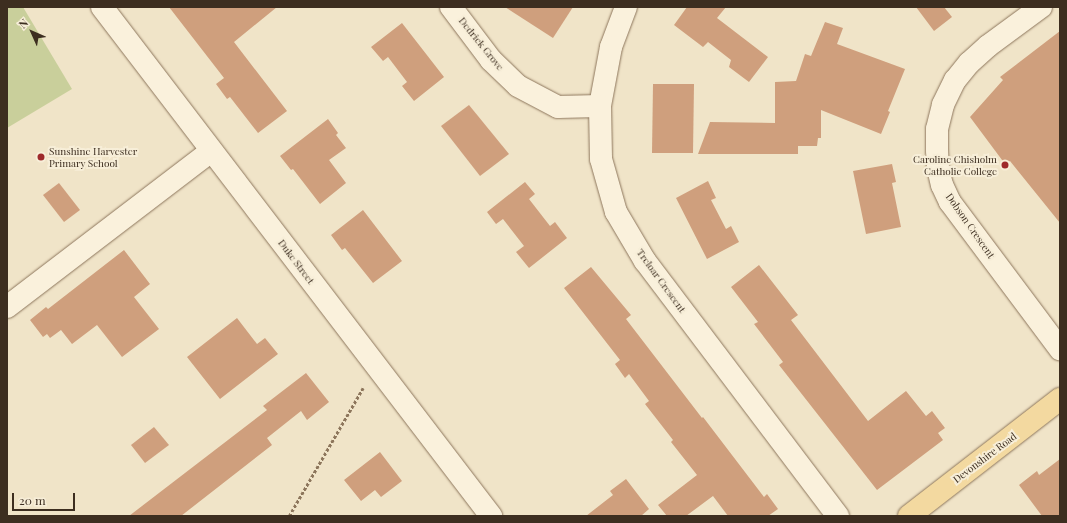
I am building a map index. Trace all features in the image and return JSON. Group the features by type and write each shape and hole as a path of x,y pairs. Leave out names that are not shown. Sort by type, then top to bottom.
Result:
{"main road":[{"name":"Devonshire Road","path":"909,516 1060,399"}],"street":[{"name":"Duke Street","path":"102,7 491,516"},
{"name":"Dedrick Grove","path":"451,7 491,60 518,86 558,107 600,106"},
{"name":"Treloar Crescent","path":"626,7 610,47 600,106 601,159 616,212 645,261 838,516"},
{"name":"Dobson Crescent","path":"1040,7 988,46 969,63 956,80 943,105 937,129 938,168 942,185 950,202 1060,349"},
{"path":"7,307 211,150"}],"path":[{"path":"289,516 363,388"}],"green space":[{"path":"7,7 23,7 72,89 7,128"}],"building":[{"path":"169,7 277,7 234,42 287,111 258,133 230,97 227,99 216,84 224,78"},
{"path":"505,7 573,7 553,38"},
{"path":"687,7 726,7 717,18 768,57 749,82 729,67 731,60 708,42 703,47 674,25"},
{"path":"916,7 944,7 952,17 934,31"},
{"path":"825,22 843,28 837,44 905,69 888,111 890,112 881,134 821,110 821,138 818,138 817,146 798,146 798,154 698,154 710,122 775,123 775,82 796,81 805,54 811,56"},
{"path":"402,23 444,77 414,101 402,86 407,82 388,57 383,61 371,47"},
{"path":"1060,31 1060,223 1010,161 1005,164 970,117 1003,80 1000,77"},
{"path":"653,84 694,84 693,153 652,153"},
{"path":"469,105 509,154 480,176 441,126"},
{"path":"328,119 338,133 336,135 346,148 329,160 346,183 320,204 293,169 291,170 280,156"},
{"path":"892,164 896,182 892,183 901,227 866,234 853,171"},
{"path":"708,181 716,198 711,200 726,229 731,226 739,242 707,259 676,198"},
{"path":"525,182 535,194 529,199 550,226 555,222 567,238 529,268 516,252 524,246 503,219 496,224 487,212"},
{"path":"59,183 80,210 64,222 43,195"},
{"path":"363,210 402,261 373,283 345,248 342,250 331,235"},
{"path":"124,250 150,284 134,297 159,329 122,357 97,325 72,344 61,330 50,338 47,334 43,337 30,320 46,307 48,309"},
{"path":"759,265 798,315 791,320 868,421 906,391 926,416 932,411 945,428 938,433 943,440 877,490 779,365 783,362 754,324 758,322 731,287"},
{"path":"591,267 631,315 626,319 702,418 703,417 764,497 767,494 778,509 768,516 728,516 713,496 686,516 667,516 658,505 697,475 671,442 673,440 645,404 649,401 629,374 625,378 615,364 620,360 564,288"},
{"path":"237,318 257,344 265,338 278,354 220,399 187,357"},
{"path":"306,373 329,402 307,420 301,411 267,438 272,445 181,516 129,516 267,410 263,406"},
{"path":"154,427 169,445 145,463 131,445"},
{"path":"380,452 402,481 381,497 375,490 361,501 344,480"},
{"path":"1060,459 1060,516 1042,516 1019,485 1037,471 1039,475"},
{"path":"626,479 649,509 641,516 586,516 613,495 610,491"}],"place":[{"name":"Sunshine Harvester Primary School","path":"41,157"},
{"name":"Caroline Chisholm Catholic College","path":"1005,165"}]}
